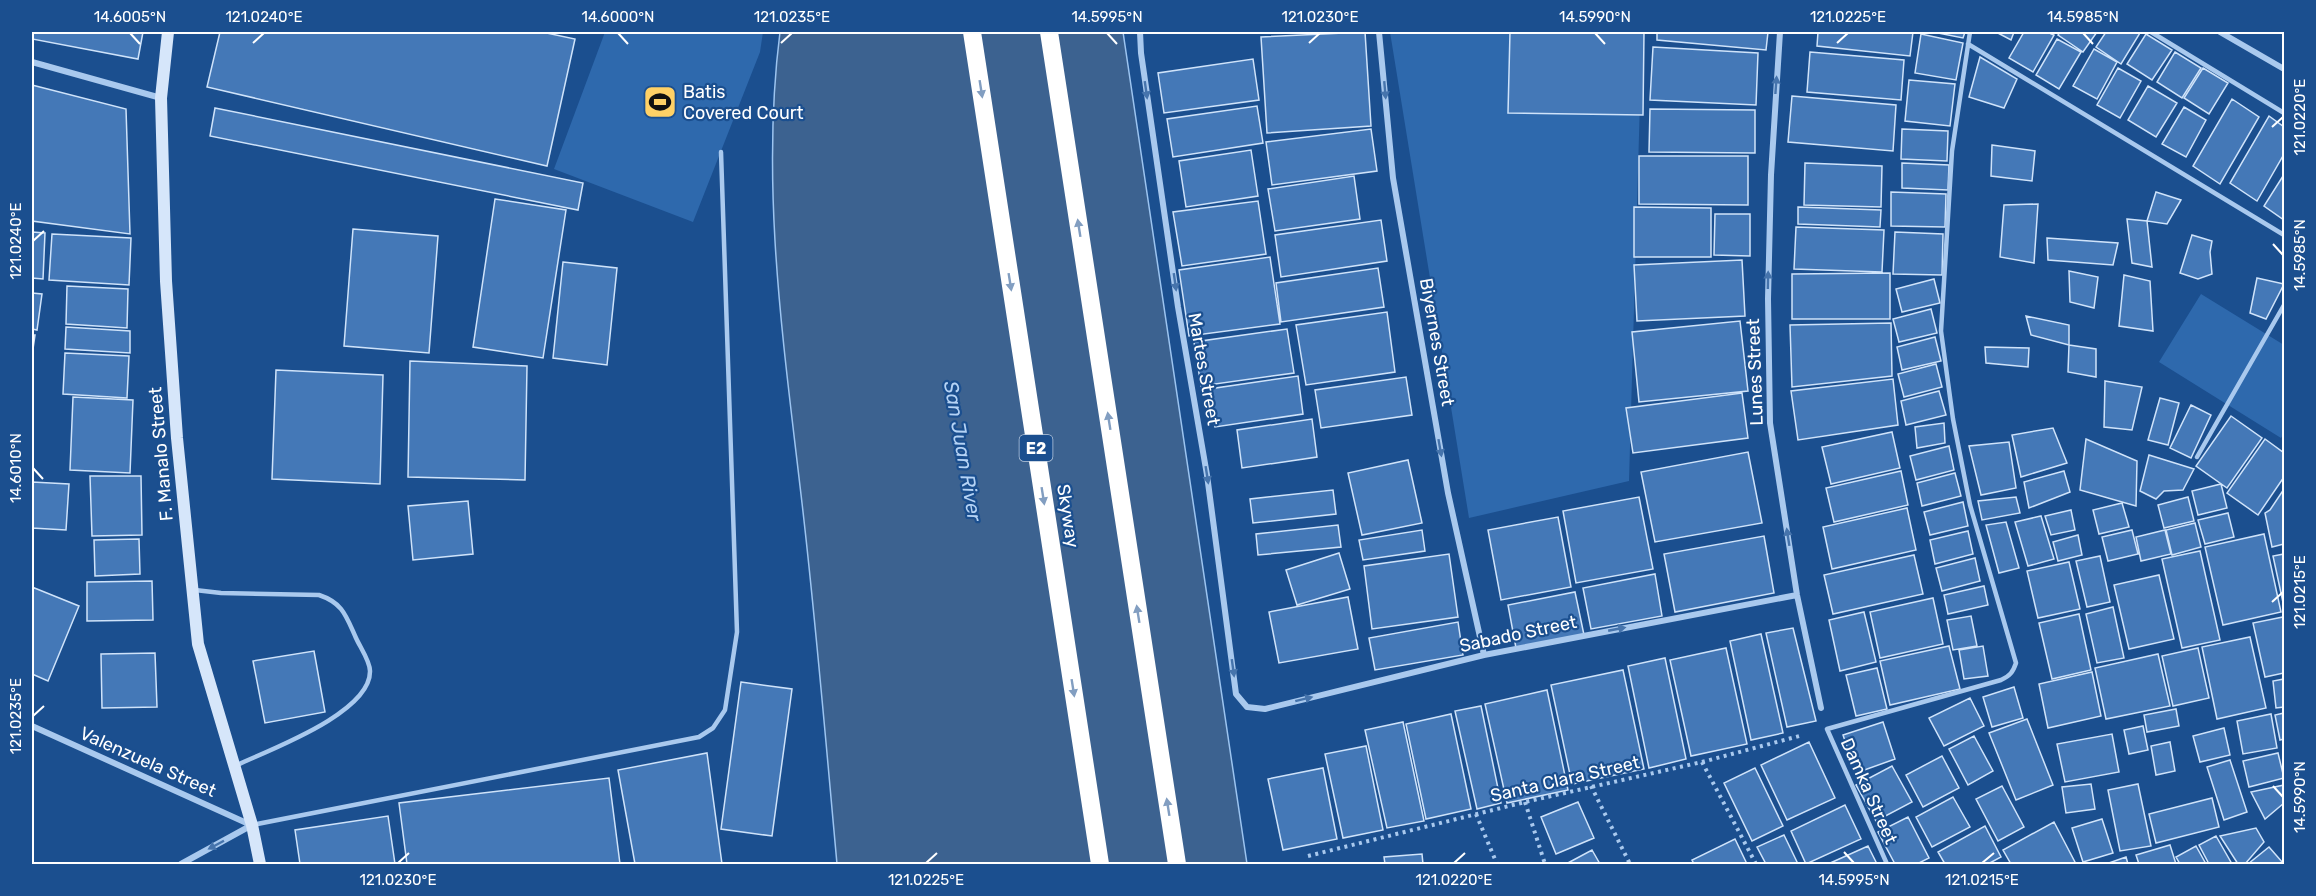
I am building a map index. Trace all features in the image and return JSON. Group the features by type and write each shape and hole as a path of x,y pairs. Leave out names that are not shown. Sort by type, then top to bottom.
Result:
{"highway":[{"name":"Skyway","path":"972,32 1100,864"},
{"path":"1049,32 1177,864"}],"street":[{"name":"F. Manalo Street","path":"168,32 161,98 166,281 177,438 198,644 252,825 260,864"},
{"name":"Martes Street","path":"1140,32 1177,295 1207,475 1236,694 1247,707"},
{"name":"Biyernes Street","path":"1379,32 1395,190 1448,493 1484,655"},
{"name":"Lunes Street","path":"1780,32 1771,175 1767,298 1770,423 1797,595 1821,708"},
{"path":"2220,32 2284,69"},
{"path":"32,62 161,98"},
{"name":"Sabado Street","path":"1247,707 1265,709 1484,655 1797,595"},
{"name":"Valenzuela Street","path":"32,726 252,825"},
{"path":"184,863 252,825"}],"lane":[{"path":"1827,729 2001,680 2008,677 2016,663 1970,505 1953,419 1941,331 1952,151 1970,32"},
{"path":"2151,32 2284,113"},
{"path":"1968,44 2284,235"},
{"path":"252,825 699,737 713,728 725,710 737,632 721,152"},
{"path":"2197,457 2284,305"},
{"path":"193,590 221,593 319,595 332,599 343,610 370,670 368,684 359,698 330,722 234,766"},
{"name":"Damka Street","path":"1827,729 1887,864"}],"path":[{"name":"Santa Clara Street","path":"1308,856 1591,786 1702,762 1827,729"},
{"path":"1702,762 1756,864"},
{"path":"1591,786 1630,864"},
{"path":"1525,802 1545,864"},
{"path":"1476,814 1497,864"}],"shaded area":[{"name":"Batis Covered Court","path":"605,32 763,32 760,52 693,222 554,169"},
{"path":"1390,32 1642,32 1629,481 1469,518"},
{"path":"2201,294 2284,345 2284,433 2281,438 2159,362"}],"water":[{"name":"San Juan River","path":"780,32 1123,32 1247,864 837,864 812,593 777,268 772,149 774,91"}],"building":[{"path":"32,32 143,32 138,59 32,39"},
{"path":"220,32 542,32 575,39 547,166 207,87"},
{"path":"1365,32 1371,126 1267,133 1261,37"},
{"path":"1510,32 1644,32 1643,115 1508,113"},
{"path":"1657,32 1768,32 1766,50 1657,40"},
{"path":"1818,32 1913,32 1910,56 1817,46"},
{"path":"1933,32 1965,32 1963,38"},
{"path":"1996,32 2014,32 2011,40"},
{"path":"2024,32 2047,32 2054,35 2033,72 2009,58"},
{"path":"2060,32 2097,32 2083,52 2058,35"},
{"path":"2106,32 2140,33 2121,64 2096,47"},
{"path":"1921,34 1963,43 1956,80 1915,73"},
{"path":"2146,34 2172,50 2152,80 2127,64"},
{"path":"2057,39 2081,52 2059,89 2036,75"},
{"path":"1653,47 1758,53 1756,105 1650,100"},
{"path":"2094,49 2117,62 2097,99 2073,86"},
{"path":"1810,52 1904,60 1901,100 1807,92"},
{"path":"2175,52 2201,68 2182,98 2157,82"},
{"path":"1980,57 2017,79 2004,108 1969,97"},
{"path":"1253,59 1259,100 1164,113 1158,73"},
{"path":"2118,68 2141,81 2120,118 2097,105"},
{"path":"2203,68 2228,83 2209,114 2184,98"},
{"path":"1909,80 1955,84 1950,126 1905,121"},
{"path":"32,85 126,109 130,234 32,221"},
{"path":"2148,86 2177,103 2156,137 2128,120"},
{"path":"1792,96 1896,105 1893,151 1788,142"},
{"path":"2232,99 2259,117 2220,184 2193,166"},
{"path":"1257,106 1263,143 1173,157 1167,119"},
{"path":"2184,107 2206,120 2186,157 2162,144"},
{"path":"215,108 583,183 578,210 210,136"},
{"path":"1650,109 1755,110 1755,153 1649,152"},
{"path":"2269,116 2284,127 2284,154 2257,201 2230,183"},
{"path":"1371,129 1377,171 1272,185 1266,142"},
{"path":"1902,129 1948,131 1947,161 1901,159"},
{"path":"1992,145 2035,151 2032,181 1991,176"},
{"path":"1251,150 1258,196 1186,207 1179,161"},
{"path":"1639,156 1748,156 1748,205 1639,204"},
{"path":"1805,163 1882,166 1881,207 1804,205"},
{"path":"1902,163 1949,165 1948,190 1902,188"},
{"path":"1354,176 1360,219 1275,231 1268,189"},
{"path":"2284,177 2284,220 2264,206"},
{"path":"1891,192 1946,194 1945,227 1891,226"},
{"path":"2156,192 2181,200 2167,224 2147,221"},
{"path":"495,199 566,210 543,358 473,347"},
{"path":"1258,201 1266,254 1182,266 1173,212"},
{"path":"2038,204 2034,263 2000,257 2004,205"},
{"path":"1634,207 1711,208 1711,257 1634,257"},
{"path":"1798,207 1881,210 1880,227 1798,224"},
{"path":"1715,214 1750,214 1750,256 1714,255"},
{"path":"2127,219 2147,221 2152,267 2132,263"},
{"path":"1381,220 1387,261 1281,277 1275,235"},
{"path":"1796,227 1884,230 1882,272 1794,269"},
{"path":"353,229 438,236 429,353 344,346"},
{"path":"32,232 45,233 43,279 32,278"},
{"path":"1895,232 1943,234 1942,275 1893,274"},
{"path":"52,234 131,238 129,285 49,280"},
{"path":"2192,235 2212,241 2210,252 2212,274 2198,279 2180,273"},
{"path":"2047,238 2118,243 2113,265 2048,260"},
{"path":"1270,257 1280,324 1189,336 1179,270"},
{"path":"1742,260 1745,316 1637,321 1634,265"},
{"path":"563,262 617,268 607,365 553,358"},
{"path":"1378,268 1384,307 1281,322 1276,283"},
{"path":"2069,271 2098,277 2094,308 2070,302"},
{"path":"1890,273 1890,319 1792,319 1792,274"},
{"path":"2124,275 2150,281 2153,331 2119,326"},
{"path":"2257,278 2284,284 2266,319 2250,313"},
{"path":"1934,279 1940,303 1902,312 1896,289"},
{"path":"67,286 128,289 127,328 66,324"},
{"path":"32,293 42,294 37,330 32,329"},
{"path":"1931,309 1937,333 1899,342 1893,319"},
{"path":"1387,312 1395,372 1306,385 1296,325"},
{"path":"2026,316 2069,325 2069,345 2031,335"},
{"path":"1740,321 1748,391 1639,402 1632,332"},
{"path":"1891,323 1892,376 1792,387 1790,325"},
{"path":"66,327 130,331 130,353 65,349"},
{"path":"1287,329 1294,373 1201,386 1194,342"},
{"path":"32,335 35,335 32,356"},
{"path":"1935,337 1941,361 1902,370 1897,347"},
{"path":"2069,345 2096,349 2096,377 2068,372"},
{"path":"1985,347 2029,348 2028,367 1986,363"},
{"path":"65,353 129,356 127,398 63,394"},
{"path":"410,361 527,366 525,480 408,477"},
{"path":"1936,364 1942,387 1904,397 1898,374"},
{"path":"276,370 383,375 380,484 272,479"},
{"path":"1298,376 1303,414 1215,427 1209,389"},
{"path":"1406,377 1412,415 1321,428 1315,390"},
{"path":"1893,379 1898,425 1798,440 1791,391"},
{"path":"2105,381 2142,387 2132,430 2104,427"},
{"path":"1939,391 1946,415 1906,425 1901,401"},
{"path":"1742,393 1748,438 1633,453 1626,408"},
{"path":"73,397 133,400 130,473 70,470"},
{"path":"2160,398 2179,403 2168,445 2148,440"},
{"path":"2191,405 2211,415 2191,458 2170,448"},
{"path":"2231,416 2262,438 2227,488 2196,466"},
{"path":"1312,419 1317,457 1242,468 1237,430"},
{"path":"1944,423 1945,443 1917,448 1915,427"},
{"path":"2053,428 2067,463 2021,477 2012,435"},
{"path":"1892,432 1900,468 1831,484 1822,447"},
{"path":"2086,439 2137,461 2136,506 2080,490"},
{"path":"2265,439 2284,453 2284,477 2258,515 2227,493"},
{"path":"2009,442 2016,488 1981,495 1969,446"},
{"path":"1949,446 1954,470 1916,480 1910,456"},
{"path":"1748,452 1762,523 1655,542 1641,472"},
{"path":"2149,455 2194,469 2183,490 2164,491 2156,499 2140,491"},
{"path":"1408,460 1422,523 1362,535 1348,473"},
{"path":"1901,471 1908,505 1834,522 1826,488"},
{"path":"2064,471 2070,492 2029,508 2024,482"},
{"path":"1955,473 1961,496 1922,506 1917,483"},
{"path":"90,476 141,476 142,535 92,536"},
{"path":"32,482 69,484 66,530 32,528"},
{"path":"2221,484 2227,508 2198,515 2192,491"},
{"path":"2284,489 2284,544 2272,547 2265,513 2270,510"},
{"path":"1333,490 1336,514 1253,523 1250,499"},
{"path":"1639,497 1653,569 1576,583 1563,511"},
{"path":"2016,497 2020,513 1982,520 1978,501"},
{"path":"2188,497 2194,521 2164,528 2158,505"},
{"path":"468,501 473,554 413,560 408,506"},
{"path":"1963,502 1968,526 1930,535 1924,512"},
{"path":"2122,503 2129,527 2099,534 2093,510"},
{"path":"1907,508 1916,550 1832,569 1823,527"},
{"path":"2071,510 2075,530 2051,535 2045,516"},
{"path":"2228,513 2234,537 2205,544 2198,520"},
{"path":"2041,516 2054,559 2028,566 2015,522"},
{"path":"1558,517 1571,587 1501,600 1488,530"},
{"path":"2006,522 2019,568 1999,573 1986,525"},
{"path":"2195,523 2201,547 2172,555 2166,530"},
{"path":"1338,525 1341,547 1258,555 1256,534"},
{"path":"1422,530 1425,551 1363,560 1359,540"},
{"path":"2132,530 2138,554 2108,561 2102,537"},
{"path":"2165,530 2171,554 2141,561 2136,537"},
{"path":"1968,531 1973,554 1935,564 1930,540"},
{"path":"2264,534 2281,612 2223,625 2205,547"},
{"path":"2078,535 2082,555 2058,561 2053,542"},
{"path":"1764,536 1774,593 1675,612 1664,554"},
{"path":"139,539 140,574 95,576 94,540"},
{"path":"2200,551 2220,640 2182,648 2162,559"},
{"path":"1339,553 1350,589 1297,605 1286,570"},
{"path":"1449,554 1458,617 1372,629 1364,566"},
{"path":"2284,554 2284,607 2273,556"},
{"path":"1914,555 1923,594 1833,614 1824,575"},
{"path":"2100,556 2110,602 2087,607 2076,561"},
{"path":"1975,558 1980,581 1942,591 1936,568"},
{"path":"2069,562 2080,609 2038,618 2027,571"},
{"path":"1655,574 1662,616 1591,629 1583,588"},
{"path":"2159,575 2174,639 2129,649 2114,585"},
{"path":"152,581 153,620 87,621 87,582"},
{"path":"1984,586 1988,605 1948,614 1944,595"},
{"path":"32,587 79,606 48,681 32,674"},
{"path":"1575,592 1584,635 1516,648 1508,605"},
{"path":"1348,597 1358,649 1279,663 1269,612"},
{"path":"1933,598 1943,644 1880,658 1870,612"},
{"path":"2113,607 2124,658 2097,663 2086,614"},
{"path":"1864,612 1876,662 1840,671 1829,620"},
{"path":"2079,614 2091,670 2052,679 2039,623"},
{"path":"1971,616 1977,646 1953,650 1947,620"},
{"path":"2283,617 2284,673 2265,677 2253,623"},
{"path":"1458,622 1463,655 1375,670 1369,638"},
{"path":"1793,628 1816,721 1787,727 1766,633"},
{"path":"1761,634 1783,733 1751,740 1730,641"},
{"path":"2250,637 2266,708 2217,719 2202,647"},
{"path":"1949,646 1960,689 1890,705 1880,661"},
{"path":"1983,646 1988,676 1964,679 1959,650"},
{"path":"1726,648 1747,744 1691,756 1670,660"},
{"path":"2198,648 2209,698 2173,706 2162,656"},
{"path":"314,651 325,712 265,723 253,661"},
{"path":"155,653 157,707 102,708 101,654"},
{"path":"2158,654 2170,706 2106,719 2095,668"},
{"path":"1665,658 1686,759 1649,768 1628,666"},
{"path":"1877,668 1887,709 1856,716 1846,675"},
{"path":"1623,670 1644,769 1572,784 1551,685"},
{"path":"2092,672 2101,716 2048,728 2039,684"},
{"path":"2284,679 2284,707 2276,708 2273,681"},
{"path":"741,682 792,689 772,836 721,829"},
{"path":"2014,687 2023,718 1992,727 1983,697"},
{"path":"1547,690 1568,790 1507,803 1485,704"},
{"path":"1970,698 1984,726 1944,746 1929,718"},
{"path":"1481,706 1501,803 1477,809 1455,711"},
{"path":"2176,709 2179,726 2147,732 2144,715"},
{"path":"2284,713 2284,739 2280,740 2275,715"},
{"path":"1451,714 1471,809 1426,819 1406,724"},
{"path":"2271,714 2277,748 2243,754 2237,721"},
{"path":"2027,719 2053,785 2016,800 1989,733"},
{"path":"1403,722 1424,821 1387,828 1365,730"},
{"path":"1883,722 1895,759 1856,773 1843,735"},
{"path":"2143,726 2148,750 2129,754 2124,730"},
{"path":"2224,728 2230,755 2200,762 2193,736"},
{"path":"2112,734 2119,772 2065,782 2057,744"},
{"path":"1974,736 1993,771 1968,785 1949,749"},
{"path":"1809,742 1835,798 1787,820 1761,765"},
{"path":"2170,742 2175,771 2156,775 2151,746"},
{"path":"1366,746 1383,830 1343,838 1325,754"},
{"path":"707,753 722,864 635,864 618,770"},
{"path":"2278,753 2284,778 2249,787 2243,761"},
{"path":"1942,756 1959,788 1923,807 1906,775"},
{"path":"2230,760 2247,812 2224,820 2207,767"},
{"path":"1892,766 1912,802 1876,821 1856,785"},
{"path":"1323,768 1337,839 1283,850 1268,779"},
{"path":"1755,768 1783,826 1752,841 1724,783"},
{"path":"609,778 620,864 407,864 399,803"},
{"path":"2091,784 2095,809 2066,813 2062,787"},
{"path":"2138,784 2151,846 2120,851 2108,790"},
{"path":"2284,785 2284,803 2265,819 2251,792"},
{"path":"2002,786 2024,827 1998,841 1976,799"},
{"path":"1953,797 1970,827 1932,847 1916,817"},
{"path":"2212,798 2219,827 2156,843 2149,814"},
{"path":"1578,802 1594,838 1556,854 1541,817"},
{"path":"1845,805 1861,839 1806,864 1791,831"},
{"path":"388,816 395,864 300,864 295,830"},
{"path":"1908,817 1929,858 1917,864 1895,864 1878,832"},
{"path":"2102,819 2113,853 2083,862 2072,828"},
{"path":"2054,822 2076,864 2011,864 2003,850"},
{"path":"1985,826 2001,857 1988,864 1945,864 1938,852"},
{"path":"2256,828 2264,842 2245,864 2238,864 2220,836"},
{"path":"1784,835 1798,864 1766,864 1757,847"},
{"path":"2216,836 2232,864 2209,864 2199,845"},
{"path":"1735,839 1747,864 1694,864 1692,860"},
{"path":"2170,845 2176,864 2139,864 2136,855"},
{"path":"1868,846 1877,864 1828,864"},
{"path":"2196,846 2206,864 2180,864 2176,857"},
{"path":"2269,847 2283,863 2248,864"},
{"path":"1592,850 1600,864 1566,864"},
{"path":"1422,854 1423,864 1385,864 1384,857"},
{"path":"2126,857 2128,864 2106,864"}],"place":[{"name":"Batis Covered Court","path":"660,102"}]}
